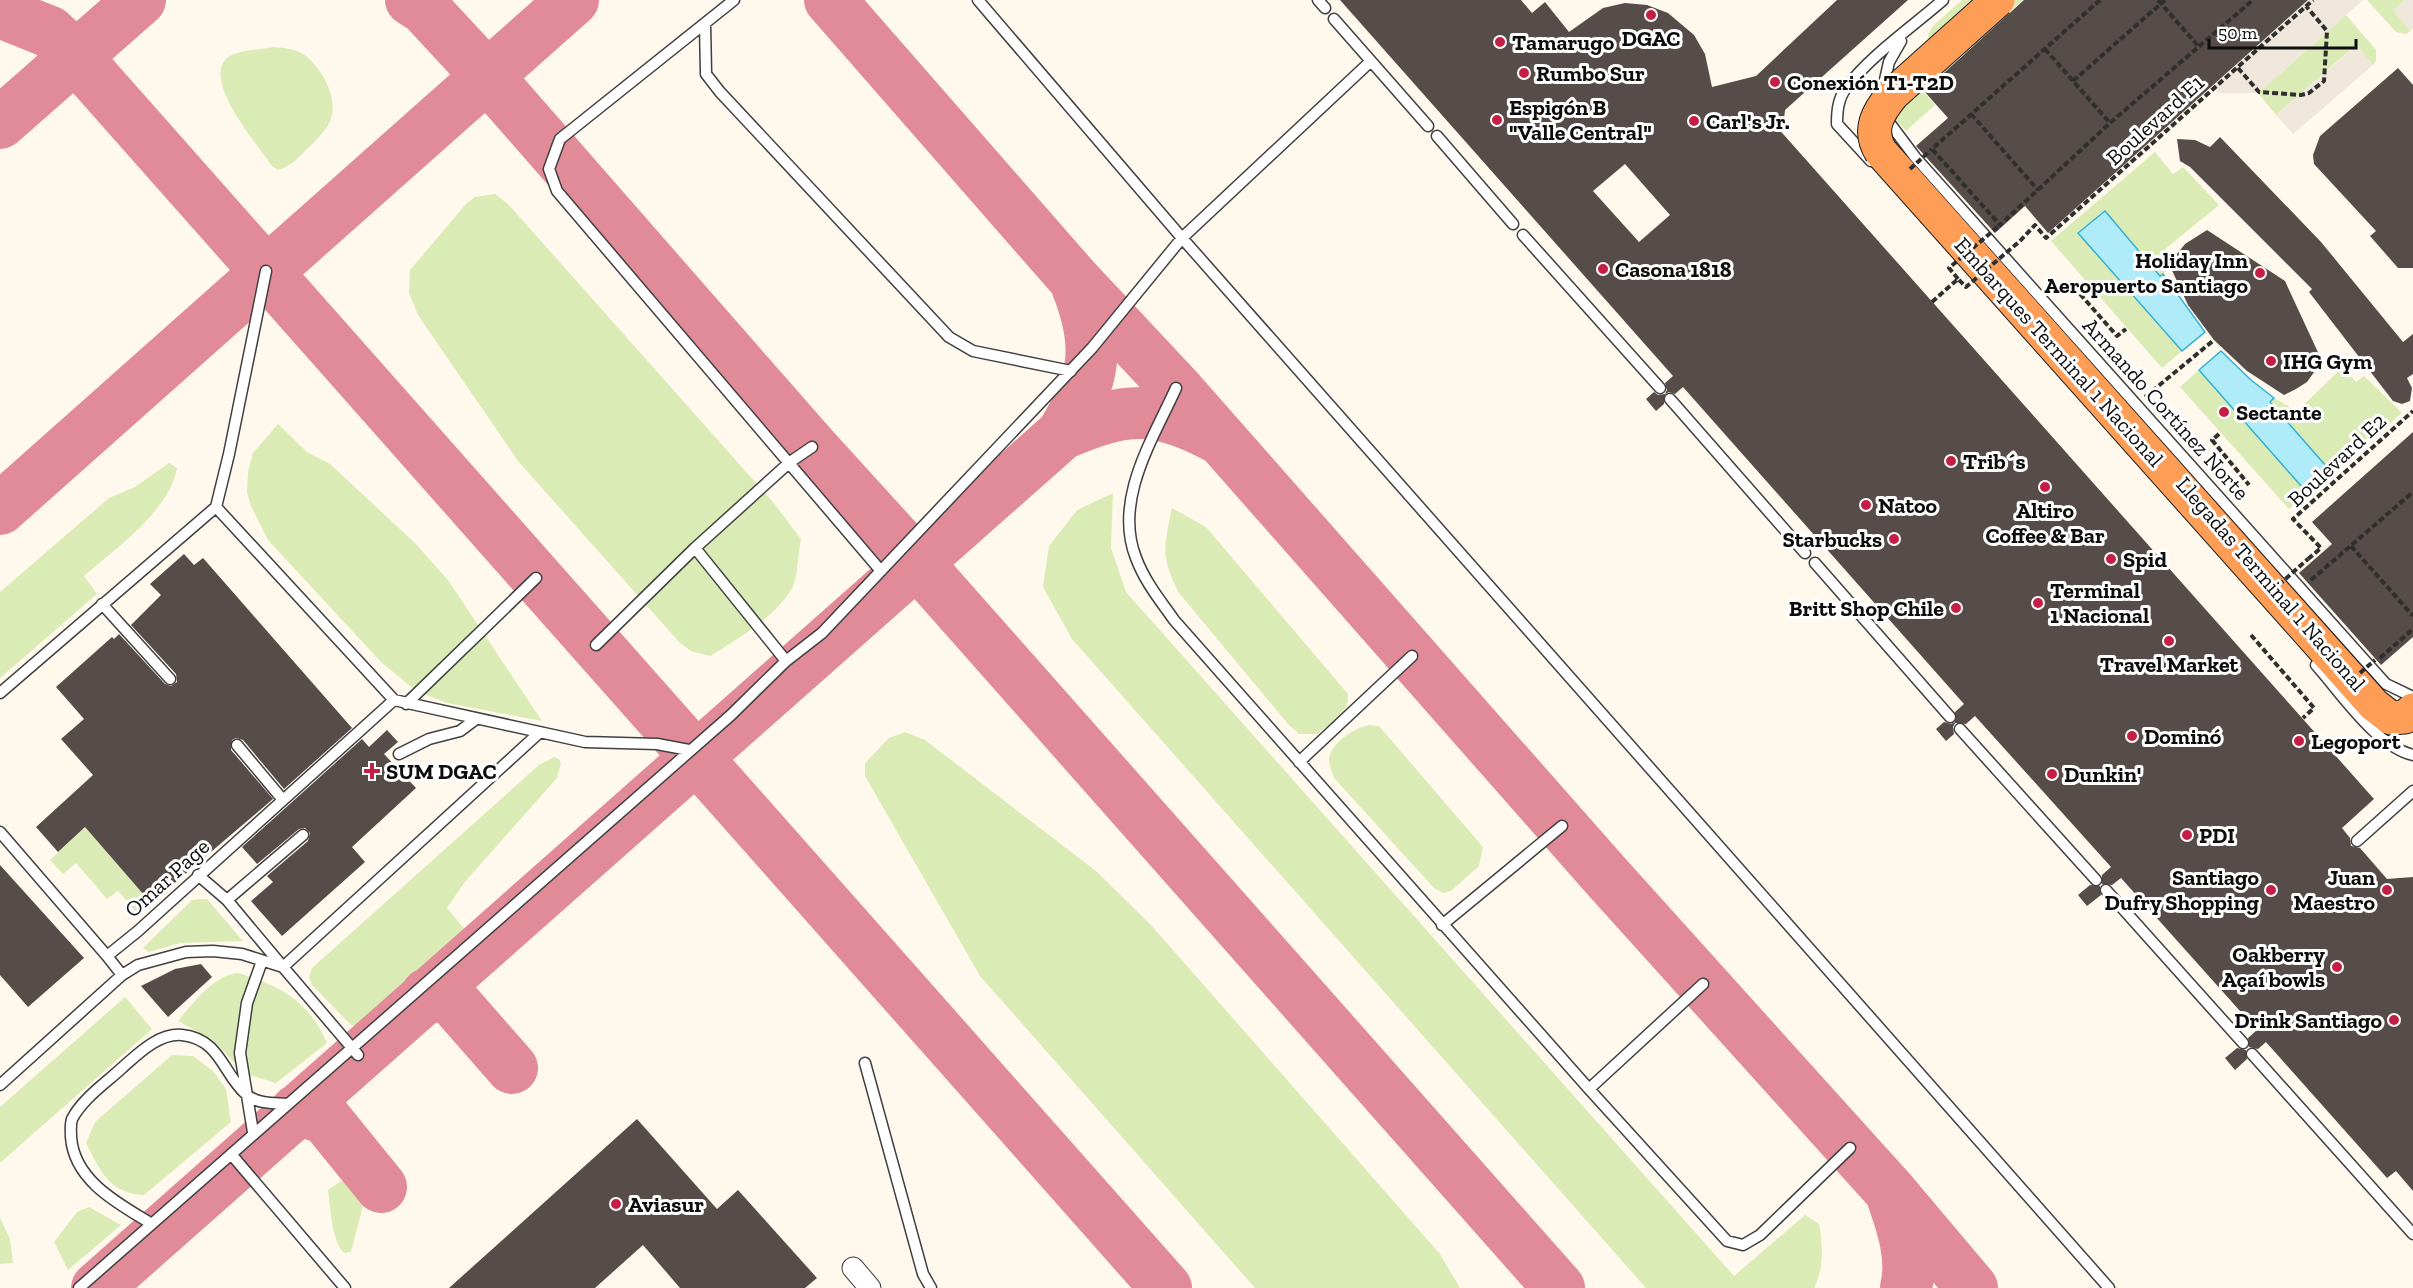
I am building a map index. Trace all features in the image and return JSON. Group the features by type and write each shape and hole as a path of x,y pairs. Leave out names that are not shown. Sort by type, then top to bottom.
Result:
{"highway":[{"name":"Embarques Terminal 1 Nacional","path":"1998,0 1893,94 1879,111 1875,123 1876,144 1971,267 2271,591 2380,694"},
{"path":"2380,694 2391,718 2405,717 2413,710"}],"street":[{"path":"853,1268 870,1288"}],"lane":[{"path":"734,0 560,140 549,169 557,191 790,462 881,572"},
{"path":"978,0 1182,238 2109,1288"},
{"path":"1882,173 1837,124 1837,108 1845,89 1943,0"},
{"path":"1334,19 1428,126"},
{"path":"705,23 706,74 720,92 949,337 973,351 1071,371"},
{"name":"Armando Cortínez Norte","path":"1906,33 1889,62 1883,80 1881,104 1887,119 1915,157 2137,404 2380,694"},
{"path":"79,1288 253,1132 355,1051 786,661 822,633 1071,371 1182,238 1371,61"},
{"path":"1437,136 1513,224"},
{"path":"1523,235 1660,388"},
{"path":"0,693 216,507 266,271"},
{"path":"1176,388 1132,486 1130,538 1135,557 1149,587 1174,620 1442,925 1727,1240 1737,1245 1760,1235 1850,1148"},
{"path":"1670,399 1805,553"},
{"path":"596,645 694,548 790,462 812,447"},
{"path":"216,507 394,700 539,734 585,742 657,744 689,750"},
{"path":"694,548 786,661"},
{"path":"1815,563 1950,717"},
{"path":"406,704 536,578"},
{"path":"102,604 170,679"},
{"path":"1299,762 1412,656"},
{"name":"Llegadas Terminal 1 Nacional","path":"2310,658 2381,738 2393,749 2413,755"},
{"path":"2380,694 2413,698"},
{"name":"Omar Page","path":"107,956 138,932 198,875 394,700"},
{"path":"399,754 429,739 460,731 476,719"},
{"path":"1960,729 2096,880"},
{"path":"283,967 539,734"},
{"path":"237,745 283,800"},
{"path":"2356,841 2413,791"},
{"path":"1442,925 1562,826"},
{"path":"0,832 122,975"},
{"path":"226,900 303,836"},
{"path":"198,875 226,900 355,1051"},
{"path":"2106,890 2243,1043"},
{"path":"0,1085 122,975 138,965 186,952 233,953 283,967"},
{"path":"253,1132 240,1053 247,1003 262,961"},
{"path":"1589,1089 1704,984"},
{"path":"152,1224 107,1196 82,1167 72,1145 70,1122 79,1107 158,1040 181,1035 200,1040 218,1054 246,1095 259,1101 286,1104"},
{"path":"2252,1054 2413,1234"},
{"path":"865,1063 923,1274 931,1288"},
{"path":"231,1154 345,1288"}],"path":[{"path":"1910,169 2100,0"},
{"path":"1932,302 1971,267 2000,225 2110,123 2199,47 2247,2 2253,0"},
{"name":"Boulevard E1","path":"1971,267 2020,241 2036,225 2046,238 2313,0"},
{"path":"2073,81 2161,1 2199,47"},
{"path":"2238,68 2259,92 2301,95 2309,93 2324,81 2327,72 2327,31 2306,6"},
{"path":"2045,49 2110,123"},
{"path":"1971,114 2038,190"},
{"path":"1932,149 2000,225"},
{"path":"2080,294 2117,336 2126,328"},
{"path":"2137,404 2214,340"},
{"name":"Boulevard E2","path":"2271,591 2321,548 2293,519 2413,411"},
{"path":"2219,434 2212,440 2249,485"},
{"path":"2309,582 2413,492"},
{"path":"2351,546 2413,616"},
{"path":"2360,673 2413,629"},
{"path":"2251,635 2314,708 2303,718"}],"green space":[{"path":"1962,0 2023,0 1950,65 1930,43 1928,34 1933,26"},
{"path":"2367,0 2405,0 2394,10 2410,31 2406,34 2396,32"},
{"path":"2346,15 2376,50 2376,61 2373,65 2356,45 2276,115 2258,93"},
{"path":"274,47 299,52 318,68 327,84 333,111 329,123 319,137 292,163 278,170 272,166 235,114 222,84 221,71 229,56 248,50"},
{"path":"1900,65 1935,105 1906,131 1888,107 1891,80"},
{"path":"2155,152 2173,174 2183,167 2219,205 2159,254 2169,269 2160,276 2105,212 2078,233 2182,351 2162,368 2051,241"},
{"path":"495,194 508,204 773,502 801,539 795,581 787,596 756,626 710,656 691,651 680,643 518,461 418,315 409,293 410,270 466,204 475,197"},
{"path":"2343,367 2356,382 2364,376 2402,413 2289,509 2180,387 2199,370 2302,487 2326,466 2270,401 2274,398 2297,411"},
{"path":"278,424 307,452 330,464 415,543 448,580 542,721 447,703 415,690 381,662 268,540 251,506 247,492 248,472 253,453"},
{"path":"169,463 177,468 164,500 140,528 84,576 97,594 0,678 0,592 109,498 135,487"},
{"path":"1113,493 1111,548 1126,592 1734,1276 1805,1215 1819,1224 1822,1257 1820,1273 1814,1288 1646,1288 1072,639 1043,587 1049,546 1077,510"},
{"path":"1172,508 1206,527 1348,694 1343,713 1317,734 1299,734 1288,724 1179,593 1169,570 1165,551"},
{"path":"1369,725 1379,726 1483,847 1479,866 1451,891 1443,893 1434,888 1334,778 1329,759 1334,747 1357,729"},
{"path":"905,732 925,740 1096,871 1151,925 1440,1254 1460,1288 1255,1288 980,976 865,776 865,763 889,738"},
{"path":"554,757 561,763 557,778 464,883 447,908 467,932 362,1025 355,1027 350,1024 312,985 309,977 312,968 539,765"},
{"path":"85,827 151,903 138,914 118,891 107,899 76,863 63,874 50,860"},
{"path":"207,899 243,941 180,943 149,952 143,948 192,900"},
{"path":"238,973 292,997 311,1016 327,1043 276,1083 244,1073 214,1041 178,1021 212,984"},
{"path":"125,997 152,1029 0,1163 0,1107"},
{"path":"172,1055 193,1056 213,1071 226,1089 231,1122 144,1195 122,1190 102,1172 86,1143 95,1122"},
{"path":"341,1181 355,1188 364,1202 351,1252 345,1253 334,1234 328,1190"},
{"path":"89,1207 121,1225 68,1270 54,1242 77,1212"},
{"path":"0,1218 10,1239 13,1263 0,1264"}],"shaded area":[{"path":"2308,0 2363,0 2258,93 2219,93 2212,87"},
{"path":"2405,0 2413,0 2413,28 2410,31 2393,10"},
{"path":"2357,45 2373,65 2293,134 2276,115"}],"water":[{"path":"2105,211 2160,276 2163,274 2205,332 2182,351 2078,233"},
{"path":"2221,351 2274,398 2270,402 2326,466 2302,487 2199,370"}],"building":[{"name":"Terminal 1 Nacional","path":"1340,0 1521,0 1532,13 1545,2 1569,32 1603,8 1625,3 1647,5 1668,13 1694,35 1705,54 1712,87 1756,76 1837,0 1908,0 1785,110 1784,119 1776,126 2374,799 2342,828 2350,838 2351,846 2360,848 2387,879 2413,877 2413,1191 2396,1171 2387,1178 2266,1042 2258,1049 2249,1047 2248,1038 2257,1030 2121,878 2112,885 2102,884 2102,875 2111,867 1975,716 1966,724 1955,723 1954,734 1946,741 1936,729 1944,722 1951,724 1955,722 1955,712 1964,704 1683,387 1675,394 1669,392 1665,394 1667,390 1665,383 1673,376","holes":["1625,164 1670,215 1639,242 1593,191"]},
{"path":"2024,0 2308,0 2048,233 2025,206 1995,233 1916,146 1948,118 1924,91"},
{"path":"2398,68 2413,85 2413,268 2398,268 2370,236 2376,231 2314,164 2313,155 2320,136"},
{"path":"2220,137 2321,242 2403,342 2413,334 2413,374 2407,378 2412,388 2410,401 2402,404 2393,401 2309,292 2312,289 2190,167 2180,161 2177,139 2195,140 2210,147"},
{"path":"2207,230 2285,281 2322,361 2307,382 2296,389 2284,395 2247,371 2214,340 2188,305 2169,264 2185,244"},
{"path":"1654,392 1658,395 1665,394 1664,404 1656,411 1646,399"},
{"path":"2413,432 2413,637 2381,665 2299,573 2332,544 2312,522"},
{"path":"184,554 194,565 203,558 352,728 284,789 243,740 236,738 232,740 231,750 273,799 151,903 85,827 58,852 36,827 93,775 61,739 84,719 56,687 112,637 114,639 119,634 165,684 171,686 177,682 176,674 131,625 161,595 150,584"},
{"path":"387,730 398,742 384,754 416,788 352,847 365,862 282,936 251,901 273,882 267,876 308,841 310,833 305,828 299,829 257,864 242,847 362,739 369,747"},
{"path":"0,865 84,958 28,1007 0,975"},
{"path":"2090,885 2100,886 2101,895 2087,906 2078,895"},
{"path":"201,964 212,977 168,1017 141,986 175,969"},
{"path":"2237,1048 2246,1050 2247,1059 2235,1070 2225,1058"},
{"path":"637,1119 717,1209 738,1190 817,1278 805,1288 680,1288 643,1245 595,1288 449,1288"}],"taxiway":[{"path":"0,123 140,0"},
{"path":"411,0 425,9 488,77 812,447 1559,1288"},
{"path":"0,509 573,0"},
{"path":"830,0 1074,279 1176,388 1606,876 1891,1192 1972,1288"},
{"path":"0,12 50,32 75,56 1166,1288"},
{"path":"1062,434 1082,397 1091,362 1092,345 1089,327 1077,286"},
{"path":"97,1288 1062,434 1104,418 1140,413 1157,414 1175,419 1216,437"},
{"path":"427,994 450,999 455,1003 512,1068"},
{"path":"297,1110 325,1118 381,1187"},
{"path":"1893,1199 1908,1254 1906,1288"}],"place":[{"name":"DGAC","path":"1651,15"},
{"name":"Tamarugo","path":"1500,42"},
{"name":"Rumbo Sur","path":"1524,73"},
{"name":"Conexión T1-T2D","path":"1775,82"},
{"name":"Espigón B \"Valle Central\"","path":"1497,120"},
{"name":"Carl's Jr.","path":"1694,121"},
{"name":"Casona 1818","path":"1603,269"},
{"name":"Holiday Inn Aeropuerto Santiago","path":"2260,273"},
{"name":"IHG Gym","path":"2271,361"},
{"name":"Sectante","path":"2224,412"},
{"name":"Trib´s","path":"1951,461"},
{"name":"Altiro Coffee & Bar","path":"2045,487"},
{"name":"Natoo","path":"1866,505"},
{"name":"Starbucks","path":"1894,539"},
{"name":"Spid","path":"2111,559"},
{"name":"Terminal 1 Nacional","path":"2038,603"},
{"name":"Britt Shop Chile","path":"1956,608"},
{"name":"Travel Market","path":"2169,641"},
{"name":"Dominó","path":"2132,736"},
{"name":"Legoport","path":"2299,741"},
{"name":"SUM DGAC","path":"372,771"},
{"name":"Dunkin'","path":"2052,774"},
{"name":"PDI","path":"2187,835"},
{"name":"Santiago Dufry Shopping","path":"2271,890"},
{"name":"Juan Maestro","path":"2387,890"},
{"name":"Oakberry Açaí bowls","path":"2337,967"},
{"name":"Drink Santiago","path":"2394,1020"},
{"name":"Aviasur","path":"616,1204"}]}
